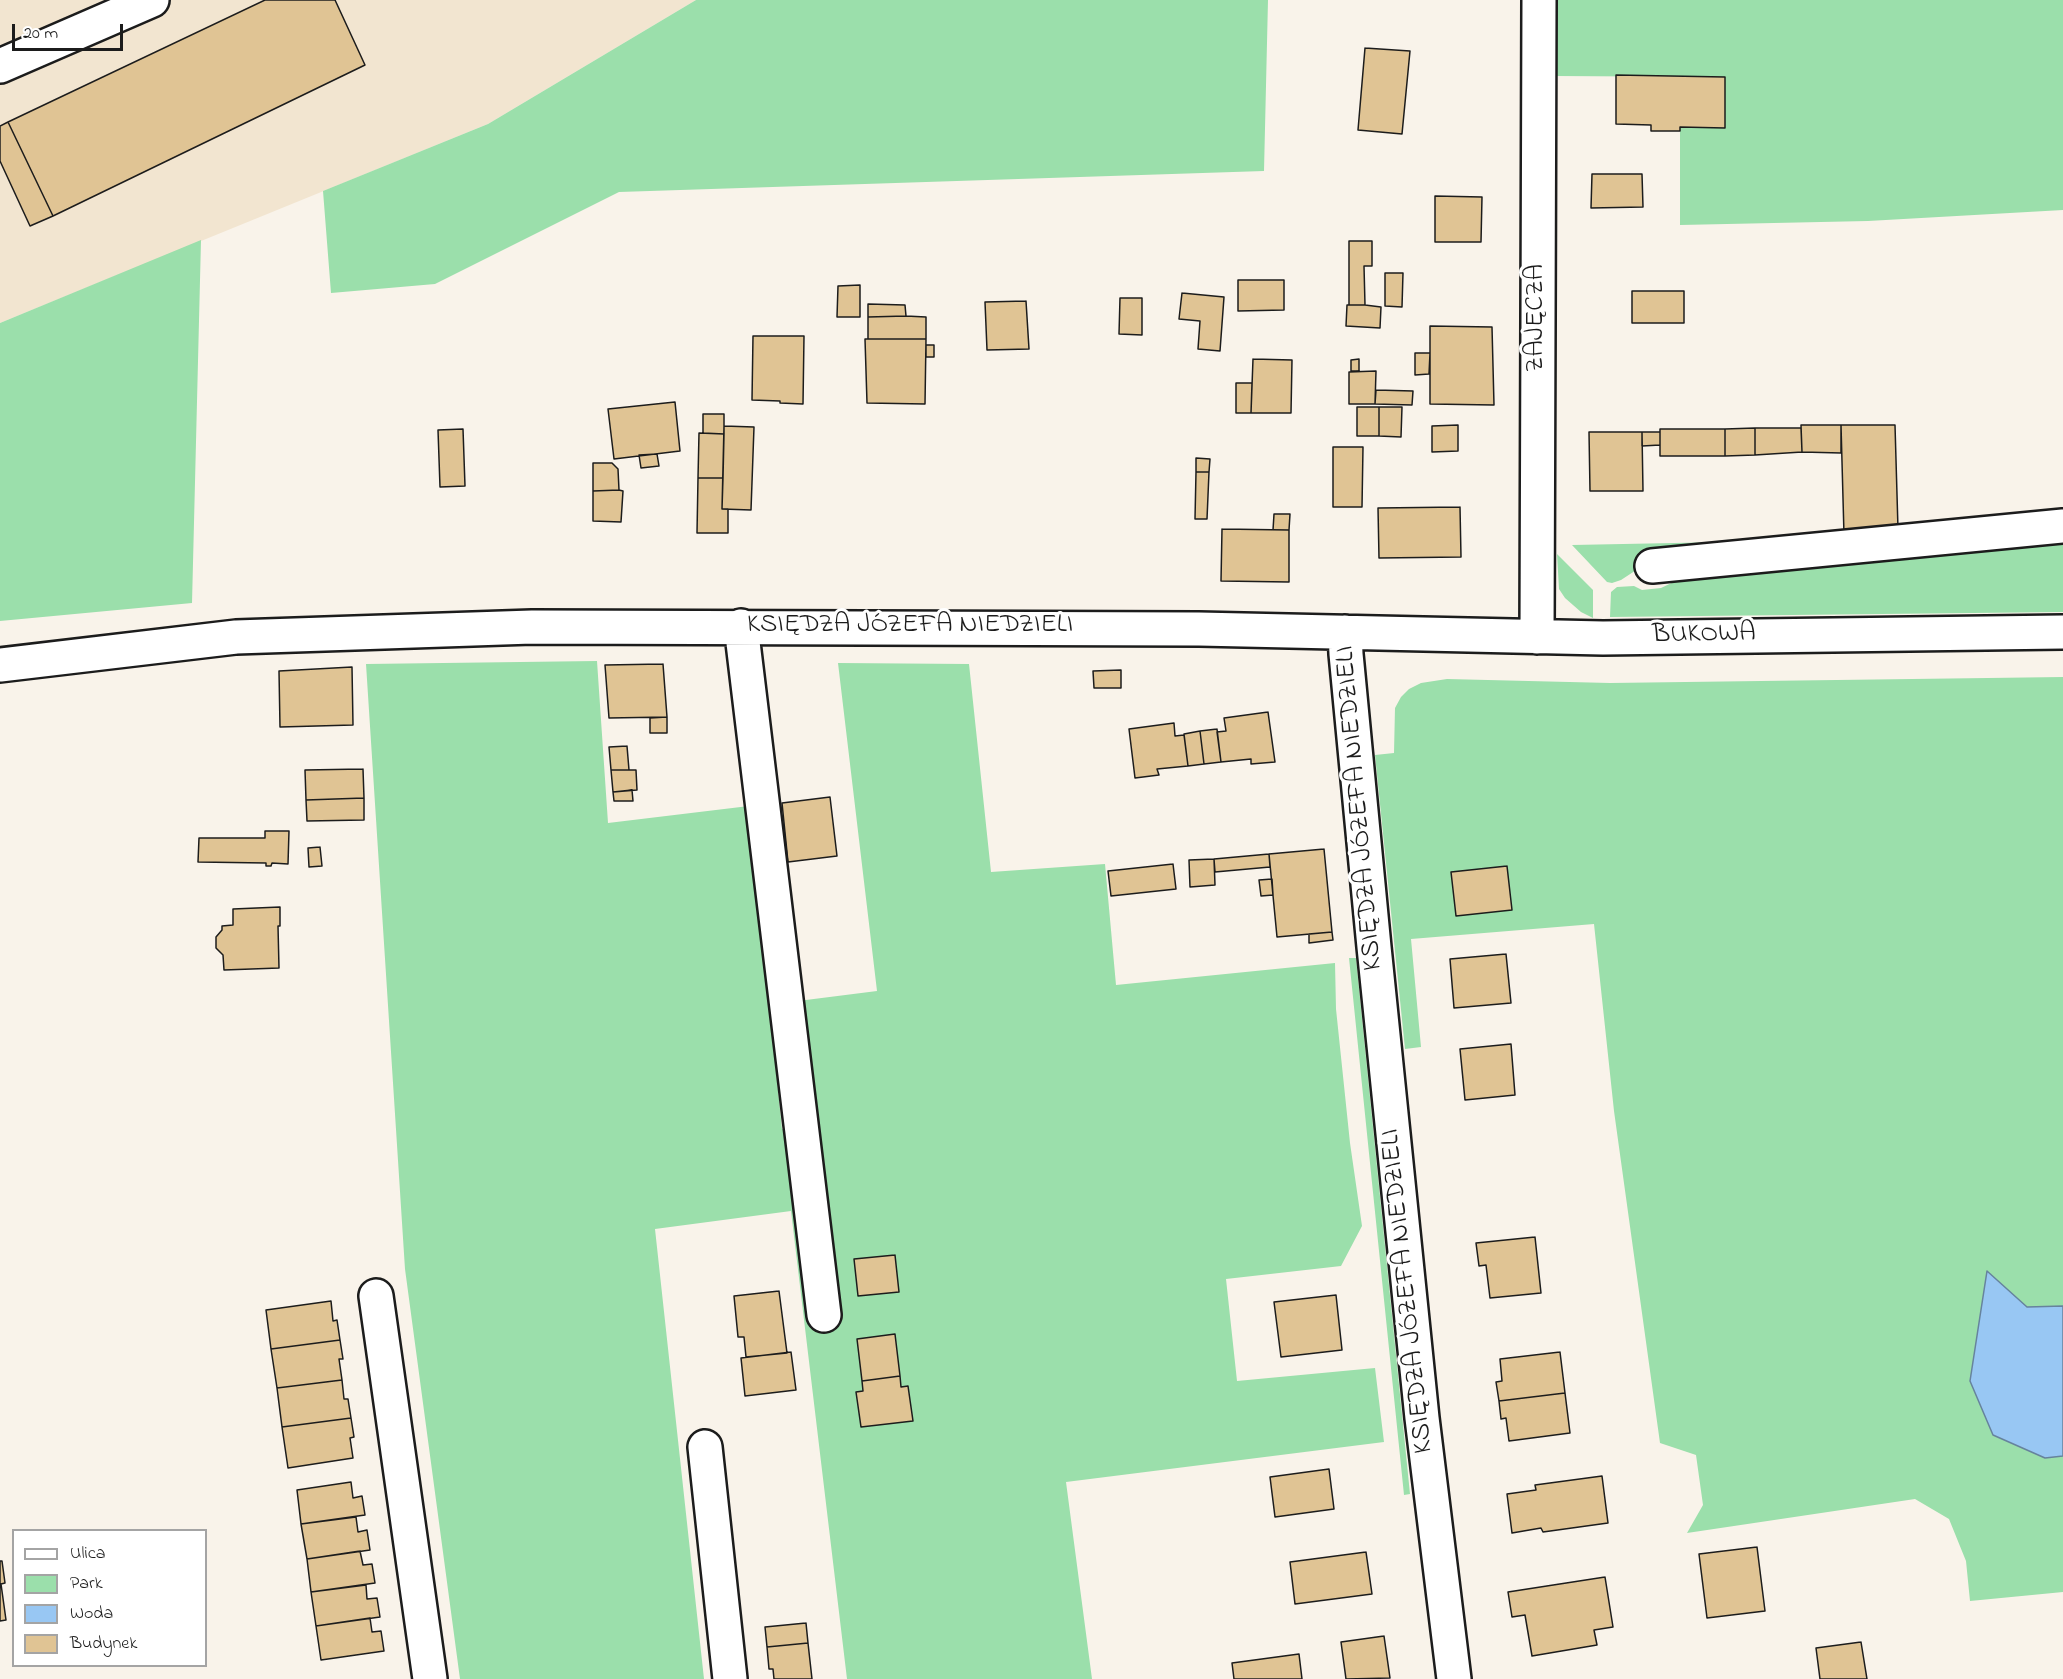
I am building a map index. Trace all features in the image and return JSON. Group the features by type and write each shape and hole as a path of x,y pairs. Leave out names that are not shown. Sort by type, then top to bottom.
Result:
{"street":[{"path":"0,66 152,0"},
{"name":"ZAJĘCZA","path":"1536,637 1539,0"},
{"path":"1652,566 2063,526"},
{"path":"741,626 824,1315"},
{"name":"KSIĘDZA JÓZEFA NIEDZIELI","path":"0,665 236,637 532,627 741,626 1345,632 1372,936 1415,1347 1454,1679"},
{"name":"BUKOWA","path":"1345,632 1603,638 2063,632"},
{"path":"376,1296 430,1679"},
{"path":"705,1446 730,1679"}],"shaded area":[{"path":"0,0 696,0 488,124 0,323"}],"green space":[{"path":"696,0 1268,0 1264,171 619,192 435,284 331,293 323,191 488,124"},
{"path":"1556,0 2063,0 2063,210 1868,221 1680,225 1680,127 1725,128 1725,77 1554,76"},
{"path":"201,240 192,603 0,621 0,323"},
{"path":"1827,540 1650,561 1621,580 1612,583 1607,582 1572,545"},
{"path":"2063,542 2063,612 1610,617 1611,592 1617,587 1634,586 1642,590 1661,588 1680,579 1723,570 1785,570"},
{"path":"1557,554 1593,590 1593,618 1581,612 1565,598 1559,589"},
{"path":"597,661 608,823 749,806 782,1129 812,1126 798,1001 877,991 838,663 969,664 991,872 1105,864 1116,985 1335,963 1336,1009 1350,1143 1362,1226 1341,1266 1226,1279 1237,1381 1375,1368 1384,1442 1066,1482 1092,1679 847,1679 791,1211 655,1229 704,1679 460,1679 405,1269 366,664"},
{"path":"2063,677 2063,1592 1970,1601 1966,1561 1949,1519 1915,1499 1687,1533 1703,1505 1696,1455 1660,1443 1614,1111 1594,924 1411,939 1421,1047 1405,1049 1375,755 1394,753 1395,708 1409,689 1421,683 1447,679 1610,683"},
{"path":"1349,958 1356,958 1410,1494 1404,1495"}],"water":[{"path":"1987,1271 2027,1307 2063,1306 2063,1456 2045,1458 1993,1435 1970,1381"}],"building":[{"path":"265,0 335,0 365,65 53,216 8,122"},
{"path":"1365,48 1410,51 1402,134 1358,130"},
{"path":"1616,75 1725,77 1725,128 1680,127 1680,131 1651,131 1651,125 1616,124"},
{"path":"8,122 53,216 30,226 0,161 0,126"},
{"path":"1592,174 1642,174 1643,207 1591,208"},
{"path":"1435,196 1482,197 1481,242 1435,242"},
{"path":"1349,241 1372,241 1372,266 1364,266 1365,305 1349,305"},
{"path":"1385,273 1403,273 1402,307 1385,306"},
{"path":"1238,280 1284,280 1284,310 1238,311"},
{"path":"860,285 860,317 837,317 838,286"},
{"path":"1632,291 1684,291 1684,323 1632,323"},
{"path":"1182,293 1224,297 1220,351 1198,349 1200,321 1179,319"},
{"path":"1120,298 1142,298 1142,335 1119,334"},
{"path":"1026,301 1029,349 987,350 985,302"},
{"path":"868,304 905,305 906,316 868,317"},
{"path":"1347,305 1381,307 1380,328 1346,326"},
{"path":"868,317 926,317 926,339 868,339"},
{"path":"1430,326 1492,327 1494,405 1430,404"},
{"path":"753,336 804,336 803,404 752,400"},
{"path":"865,339 926,339 925,404 867,403"},
{"path":"926,345 934,345 934,357 926,357"},
{"path":"1415,353 1430,353 1429,374 1415,375"},
{"path":"1253,359 1292,360 1291,413 1251,413"},
{"path":"1359,359 1359,371 1351,371 1351,360"},
{"path":"1376,371 1375,404 1349,404 1349,372"},
{"path":"1236,383 1252,383 1251,413 1236,413"},
{"path":"1376,390 1413,391 1412,405 1375,404"},
{"path":"675,402 680,451 614,459 608,409"},
{"path":"1357,407 1379,407 1379,436 1357,436"},
{"path":"1379,407 1402,407 1401,437 1379,436"},
{"path":"703,414 724,414 724,434 703,433"},
{"path":"1458,425 1458,451 1432,452 1432,426"},
{"path":"1801,425 1841,425 1841,453 1802,452"},
{"path":"1841,425 1895,425 1898,529 1844,535"},
{"path":"724,426 754,427 751,510 722,509"},
{"path":"1755,428 1801,428 1802,452 1755,455"},
{"path":"1755,428 1755,455 1725,456 1725,429"},
{"path":"463,429 465,486 440,487 438,430"},
{"path":"1660,429 1725,429 1725,456 1660,456"},
{"path":"1589,432 1642,432 1643,491 1590,491"},
{"path":"1642,432 1660,432 1660,445 1642,446"},
{"path":"699,433 724,434 723,478 698,478"},
{"path":"1333,447 1363,447 1362,507 1333,507"},
{"path":"657,454 659,466 641,468 639,455"},
{"path":"1196,458 1210,459 1209,472 1196,472"},
{"path":"593,463 612,463 618,469 619,490 593,491"},
{"path":"1196,472 1209,472 1207,519 1195,519"},
{"path":"698,478 723,478 722,509 728,509 728,533 697,533"},
{"path":"593,491 623,491 621,522 593,521"},
{"path":"1460,507 1461,557 1379,558 1378,508"},
{"path":"1274,514 1290,514 1289,530 1273,530"},
{"path":"1222,529 1289,530 1289,582 1221,581"},
{"path":"663,664 667,717 609,718 605,665"},
{"path":"352,667 353,725 280,727 279,671"},
{"path":"1121,670 1121,688 1094,688 1093,671"},
{"path":"1268,712 1275,762 1251,764 1251,759 1221,762 1217,732 1226,731 1224,718"},
{"path":"667,717 667,733 650,733 650,718"},
{"path":"1174,723 1175,736 1184,735 1188,766 1157,769 1159,775 1135,778 1129,729"},
{"path":"1217,729 1221,762 1204,764 1200,731"},
{"path":"1200,731 1204,764 1188,766 1184,734"},
{"path":"627,746 629,770 611,770 609,747"},
{"path":"363,769 364,798 306,800 305,770"},
{"path":"611,770 636,770 637,790 613,792"},
{"path":"632,790 633,801 614,801 613,792"},
{"path":"830,797 837,856 788,862 782,803"},
{"path":"364,798 364,820 307,821 306,800"},
{"path":"265,831 289,831 288,864 272,863 271,866 266,866 266,863 198,862 199,838 265,838"},
{"path":"320,847 322,866 309,867 308,848"},
{"path":"1324,849 1332,932 1277,937 1269,854"},
{"path":"1269,854 1270,867 1215,872 1214,859"},
{"path":"1214,859 1215,885 1190,887 1189,860"},
{"path":"1173,864 1176,889 1111,896 1108,871"},
{"path":"1507,866 1512,910 1456,916 1451,872"},
{"path":"1272,879 1273,895 1261,896 1259,880"},
{"path":"280,907 279,968 224,970 223,955 216,948 216,937 222,930 222,926 233,925 233,909"},
{"path":"1332,932 1333,940 1309,943 1309,934"},
{"path":"1506,954 1511,1003 1454,1008 1450,959"},
{"path":"1511,1044 1515,1095 1465,1100 1460,1049"},
{"path":"1535,1237 1541,1293 1490,1298 1486,1265 1479,1266 1476,1243"},
{"path":"895,1255 899,1292 858,1296 854,1259"},
{"path":"779,1291 787,1353 746,1357 744,1337 738,1337 734,1296"},
{"path":"1336,1295 1342,1350 1281,1357 1274,1302"},
{"path":"331,1301 333,1321 337,1320 340,1340 271,1349 266,1310"},
{"path":"895,1334 900,1376 862,1381 857,1339"},
{"path":"340,1340 343,1359 339,1359 342,1380 277,1388 271,1349"},
{"path":"791,1352 796,1390 745,1396 741,1358"},
{"path":"1560,1352 1565,1393 1499,1401 1496,1382 1502,1381 1500,1359"},
{"path":"900,1376 901,1387 908,1386 913,1421 861,1427 856,1392 863,1391 862,1381"},
{"path":"342,1380 344,1399 348,1399 351,1418 282,1427 277,1388"},
{"path":"1565,1393 1570,1433 1509,1441 1506,1418 1501,1419 1499,1401"},
{"path":"351,1418 354,1437 350,1438 353,1458 288,1468 282,1427"},
{"path":"1329,1469 1334,1509 1275,1517 1270,1477"},
{"path":"1602,1476 1608,1523 1543,1532 1541,1528 1512,1533 1507,1494 1536,1490 1535,1485"},
{"path":"351,1482 353,1498 362,1496 365,1515 301,1524 297,1490"},
{"path":"356,1517 358,1532 367,1530 370,1550 307,1559 301,1524"},
{"path":"1757,1547 1765,1611 1707,1618 1699,1554"},
{"path":"360,1551 363,1565 372,1564 375,1583 311,1592 307,1559"},
{"path":"1366,1552 1372,1594 1295,1604 1290,1562"},
{"path":"0,1561 2,1561 5,1583 1,1584 6,1620 0,1621"},
{"path":"1605,1577 1613,1627 1594,1630 1597,1645 1532,1656 1525,1615 1512,1617 1508,1592"},
{"path":"366,1585 367,1599 377,1598 380,1617 316,1626 311,1592"},
{"path":"370,1618 372,1632 381,1631 384,1651 321,1660 316,1626"},
{"path":"806,1623 808,1643 767,1647 765,1627"},
{"path":"1384,1636 1390,1678 1346,1679 1341,1642"},
{"path":"1861,1642 1867,1679 1820,1679 1816,1648"},
{"path":"808,1643 812,1679 774,1679 773,1669 769,1669 767,1647"},
{"path":"1299,1654 1302,1679 1234,1679 1232,1663"}]}
